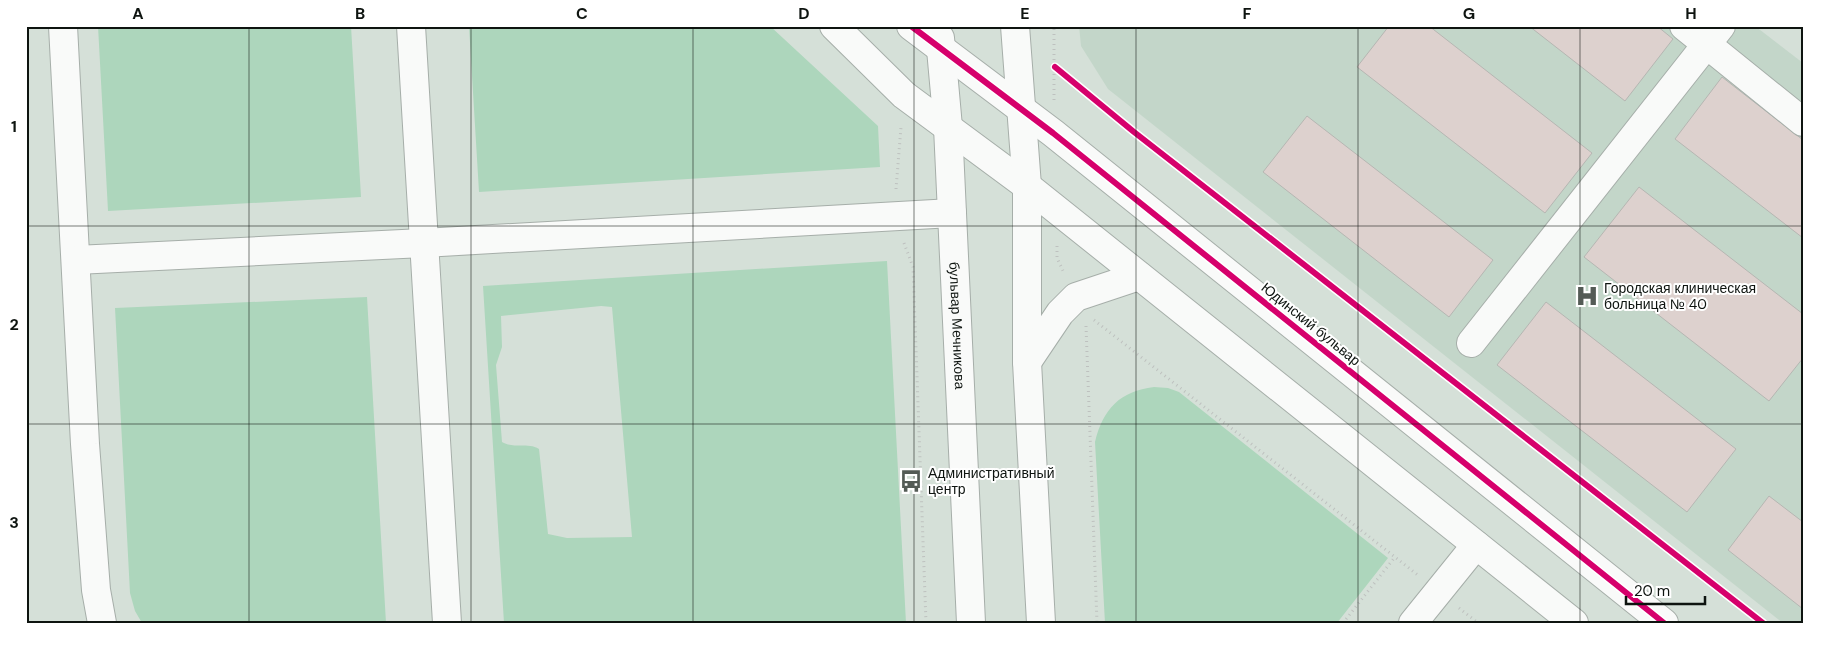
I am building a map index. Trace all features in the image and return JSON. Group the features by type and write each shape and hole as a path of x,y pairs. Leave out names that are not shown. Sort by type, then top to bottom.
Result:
{"street":[{"path":"63,26 85,444 96,590 102,623"},
{"path":"411,26 447,623"},
{"path":"834,26 904,95 1027,186 1574,623"},
{"name":"Юдинский бульвар","path":"911,26 940,37 1020,107 1664,623"},
{"path":"1015,26 1027,186 1027,362 1041,623"},
{"path":"1684,26 1714,35 1803,122"},
{"path":"1471,343 1714,35"},
{"name":"бульвар Мечникова","path":"940,37 948,127 971,623"},
{"path":"76,260 423,243 952,213"},
{"path":"1027,362 1060,313 1081,306 1139,276"},
{"path":"1413,623 1476,545"}],"path":[{"path":"1054,26 1054,133"},
{"path":"904,95 894,216 913,267 926,623"},
{"path":"1057,210 1057,258 1081,306 1085,337 1097,623"},
{"path":"1081,306 1478,623"},
{"path":"1343,623 1395,557"}],"shaded area":[{"name":"Городская клиническая больница № 40","path":"1079,26 1755,26 1803,63 1803,623 1783,623 1108,89 1081,46"}],"green space":[{"path":"98,26 351,26 361,197 108,211"},
{"path":"469,26 770,26 878,126 880,167 479,192"},
{"path":"887,261 906,623 504,623 483,286","holes":["601,306 612,307 632,537 567,538 548,534 539,449 502,442 496,365 502,347 501,316"]},
{"path":"367,297 386,623 142,623 135,611 130,593 115,308"},
{"path":"1154,387 1168,388 1179,392 1388,558 1337,623 1105,623 1095,442 1098,430 1108,411 1122,397 1142,389"}],"building":[{"path":"1389,26 1429,26 1592,153 1545,213 1357,67"},
{"path":"1529,26 1657,26 1673,39 1625,101"},
{"path":"1722,77 1803,140 1803,238 1675,139"},
{"path":"1307,116 1493,260 1449,317 1263,172"},
{"path":"1639,187 1803,314 1803,358 1769,401 1584,257"},
{"path":"1546,302 1736,449 1687,512 1497,365"},
{"path":"1769,496 1803,522 1803,609 1728,550"}],"cycle path":[{"path":"911,26 1053,133 1664,623"},
{"path":"1055,67 1134,132 1763,623"}],"place":[{"name":"Городская клиническая больница № 40","path":"1587,296"},
{"name":"Административный центр","path":"911,481"}]}
